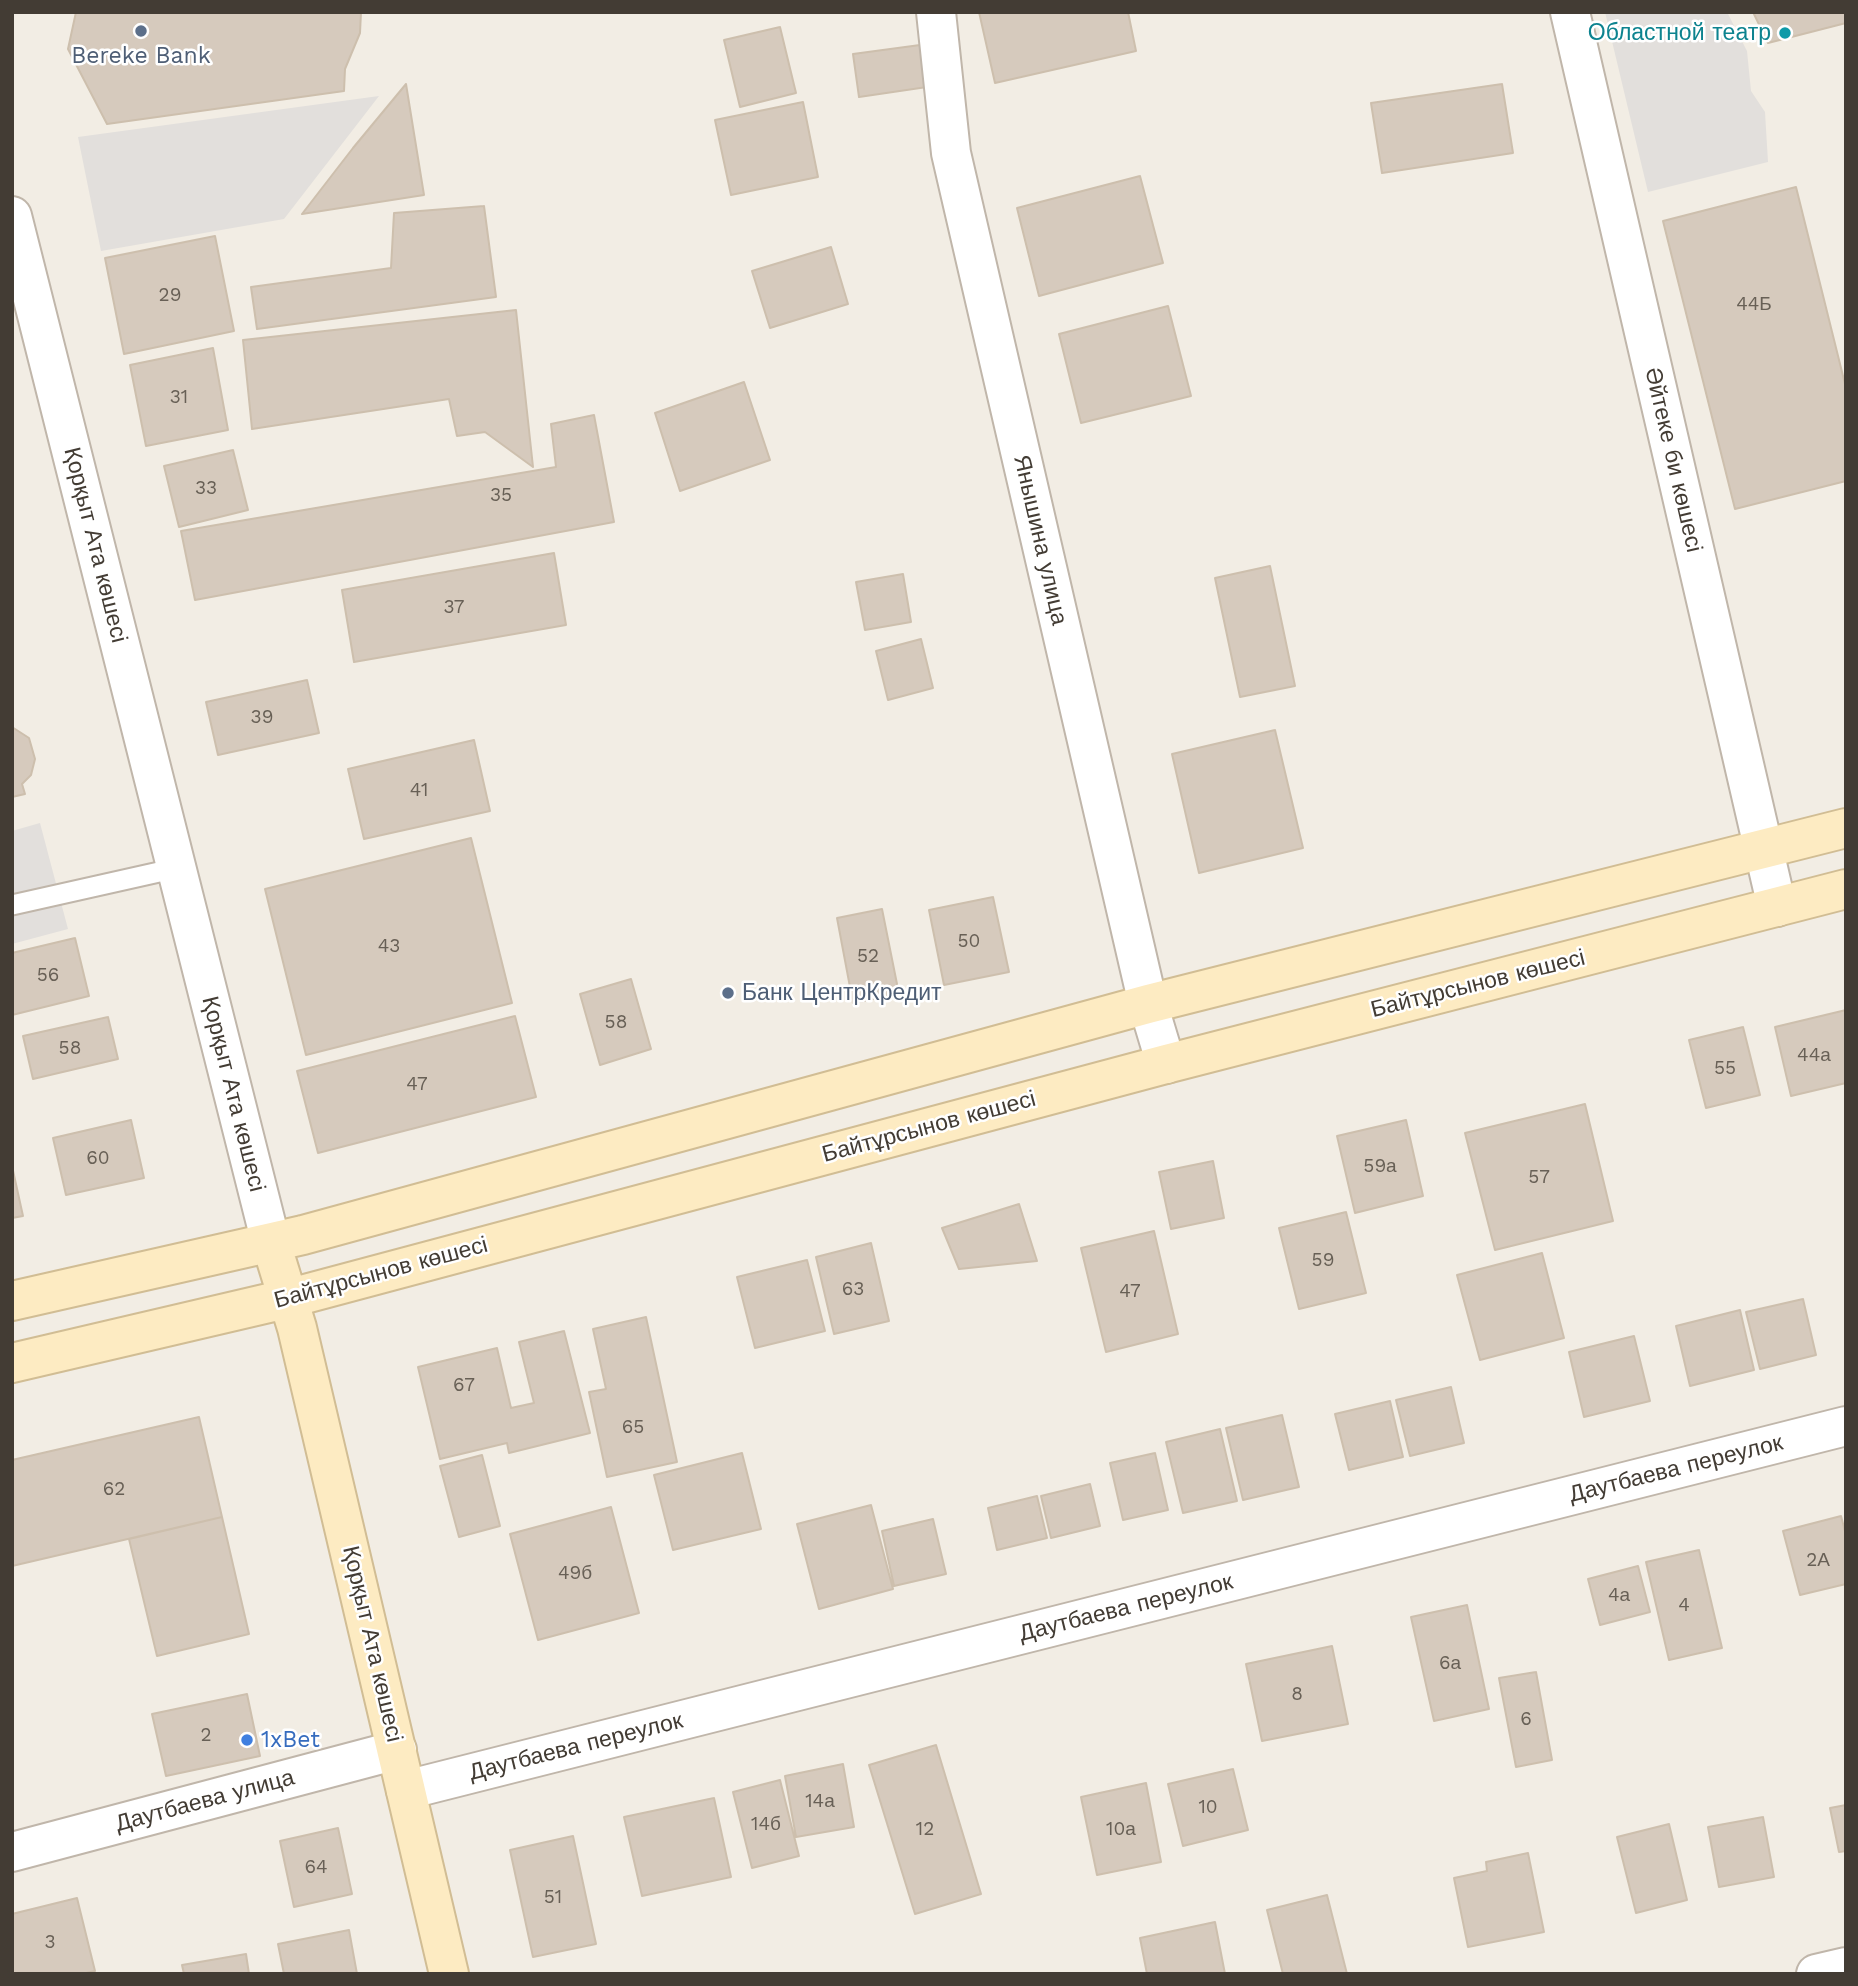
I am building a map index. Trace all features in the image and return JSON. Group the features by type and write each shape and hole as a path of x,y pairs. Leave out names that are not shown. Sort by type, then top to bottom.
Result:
{"main road":[{"path":"12,1301 271,1243 1148,1004 1846,828"},
{"name":"Байтұрсынов көшесі","path":"12,1363 290,1298 1166,1064 1846,889"},
{"name":"Қорқыт Ата көшесі","path":"271,1243 290,1298 449,1974"}],"street":[{"name":"Янышина улица","path":"936,12 951,153 1148,1004 1166,1064"},
{"name":"Әйтеке би көшесі","path":"1570,12 1777,907"},
{"name":"Қорқыт Ата көшесі","path":"12,216 271,1243"},
{"name":"Даутбаева переулок","path":"406,1790 1846,1426"},
{"name":"Даутбаева улица","path":"12,1852 397,1750"},
{"path":"1816,1974 1846,1966"}],"lane":[{"path":"12,905 177,868"}],"shaded area":[{"path":"1605,12 1727,12 1747,51 1751,91 1765,112 1768,162 1648,192"},
{"path":"379,96 284,219 101,251 78,137"},
{"path":"40,823 68,929 12,944 12,831"}],"building":[{"path":"76,12 361,12 360,33 345,69 344,91 107,124 68,49"},
{"path":"979,12 1128,12 1136,51 995,83"},
{"name":"Областной театр","path":"1753,12 1846,12 1846,23 1768,43"},
{"path":"780,27 796,93 740,107 724,40"},
{"path":"920,45 927,87 859,97 853,54"},
{"path":"406,84 424,195 302,214 353,148"},
{"path":"1502,84 1513,153 1382,173 1371,103"},
{"path":"803,102 818,177 731,195 715,120"},
{"path":"1140,176 1163,263 1039,296 1017,208"},
{"path":"1796,187 1846,388 1846,481 1735,509 1663,221"},
{"path":"484,206 496,297 257,329 251,287 391,268 394,213"},
{"path":"215,236 234,331 124,354 105,258"},
{"path":"831,247 848,304 770,328 752,271"},
{"path":"1168,306 1191,396 1081,423 1059,334"},
{"path":"516,310 533,467 485,432 457,436 449,399 252,429 243,340"},
{"path":"213,348 228,430 146,446 130,365"},
{"path":"744,382 770,460 680,491 655,413"},
{"path":"594,415 614,522 195,600 181,531 556,467 551,424"},
{"path":"233,450 248,510 179,527 164,466"},
{"path":"554,553 566,625 354,662 342,590"},
{"path":"1270,566 1295,686 1240,697 1215,578"},
{"path":"903,574 911,622 865,630 856,582"},
{"path":"921,639 933,688 888,700 876,651"},
{"path":"307,680 319,733 218,755 206,702"},
{"path":"12,727 29,738 35,759 31,775 22,784 25,794 12,797"},
{"path":"1275,730 1303,848 1199,873 1172,754"},
{"path":"474,740 490,811 364,839 348,769"},
{"path":"471,838 512,1003 306,1055 265,889"},
{"path":"993,897 1009,972 944,985 929,910"},
{"path":"882,909 899,994 853,1003 837,918"},
{"path":"75,938 89,996 12,1015 12,953"},
{"path":"631,979 651,1049 600,1065 580,994"},
{"path":"1846,1010 1846,1083 1791,1096 1775,1027"},
{"path":"515,1016 536,1097 318,1153 297,1071"},
{"path":"108,1017 118,1059 33,1079 23,1036"},
{"path":"1743,1027 1760,1095 1706,1108 1689,1040"},
{"path":"1585,1104 1613,1221 1495,1250 1465,1133"},
{"path":"131,1120 144,1178 66,1195 53,1138"},
{"path":"1406,1120 1423,1196 1355,1213 1337,1136"},
{"path":"1213,1161 1224,1218 1171,1229 1159,1172"},
{"path":"12,1166 23,1216 12,1218"},
{"path":"1019,1204 1037,1261 959,1269 942,1228"},
{"path":"1346,1212 1366,1293 1299,1309 1279,1228"},
{"path":"1154,1231 1178,1334 1106,1352 1081,1248"},
{"path":"871,1243 889,1321 834,1334 816,1257"},
{"path":"1542,1253 1564,1338 1480,1360 1457,1275"},
{"path":"807,1260 825,1331 755,1348 737,1277"},
{"path":"1803,1299 1816,1355 1760,1369 1746,1312"},
{"path":"1740,1310 1754,1370 1690,1386 1676,1326"},
{"path":"646,1317 677,1462 607,1477 589,1392 606,1389 593,1329"},
{"path":"564,1331 590,1433 509,1453 507,1443 440,1459 418,1367 497,1348 511,1408 534,1403 519,1342"},
{"path":"1634,1336 1650,1401 1584,1417 1569,1352"},
{"path":"1451,1387 1464,1443 1410,1456 1396,1400"},
{"path":"1390,1401 1403,1457 1349,1470 1335,1414"},
{"path":"1282,1415 1299,1487 1243,1500 1226,1428"},
{"path":"199,1417 222,1517 12,1566 12,1460"},
{"path":"1220,1429 1237,1501 1183,1513 1166,1442"},
{"path":"742,1453 761,1529 673,1550 654,1475"},
{"path":"1155,1453 1168,1510 1123,1520 1110,1463"},
{"path":"482,1455 500,1526 459,1537 440,1466"},
{"path":"1090,1484 1100,1526 1051,1538 1041,1496"},
{"path":"1037,1496 1047,1538 997,1550 988,1508"},
{"path":"871,1505 893,1589 819,1609 797,1524"},
{"path":"611,1507 639,1613 538,1640 510,1534"},
{"path":"1841,1516 1846,1535 1846,1584 1800,1595 1783,1531"},
{"path":"222,1517 249,1634 157,1656 129,1539"},
{"path":"933,1519 946,1574 894,1586 882,1531"},
{"path":"1699,1550 1722,1648 1669,1660 1646,1562"},
{"path":"1638,1566 1650,1612 1600,1625 1588,1579"},
{"path":"1467,1605 1489,1709 1434,1721 1411,1617"},
{"path":"1332,1646 1348,1724 1262,1741 1246,1664"},
{"path":"1536,1672 1552,1760 1516,1767 1499,1678"},
{"path":"247,1694 260,1756 166,1776 152,1714"},
{"path":"936,1745 981,1894 915,1914 869,1765"},
{"path":"843,1764 854,1827 796,1837 785,1776"},
{"path":"1233,1769 1248,1830 1183,1846 1168,1784"},
{"path":"780,1780 799,1856 752,1868 733,1792"},
{"path":"1146,1783 1161,1862 1097,1875 1081,1797"},
{"path":"714,1798 731,1877 642,1896 624,1817"},
{"path":"1846,1805 1846,1851 1839,1852 1830,1808"},
{"path":"1763,1817 1774,1877 1719,1887 1708,1827"},
{"path":"1669,1824 1687,1900 1636,1913 1617,1837"},
{"path":"338,1828 352,1894 294,1907 280,1841"},
{"path":"573,1836 596,1944 533,1957 510,1850"},
{"path":"1528,1853 1544,1932 1468,1947 1454,1878 1487,1871 1486,1862"},
{"path":"1327,1895 1347,1974 1283,1974 1267,1910"},
{"path":"77,1898 95,1971 82,1974 13,1974 12,1914"},
{"path":"1215,1922 1225,1974 1147,1974 1140,1938"},
{"path":"349,1930 357,1974 284,1974 278,1944"},
{"path":"246,1954 249,1974 184,1974 182,1965"}],"place":[{"name":"Bereke Bank","path":"141,31"},
{"name":"Областной театр","path":"1785,33"},
{"name":"Банк ЦентрКредит","path":"728,993"},
{"name":"1xBet","path":"247,1740"}]}
